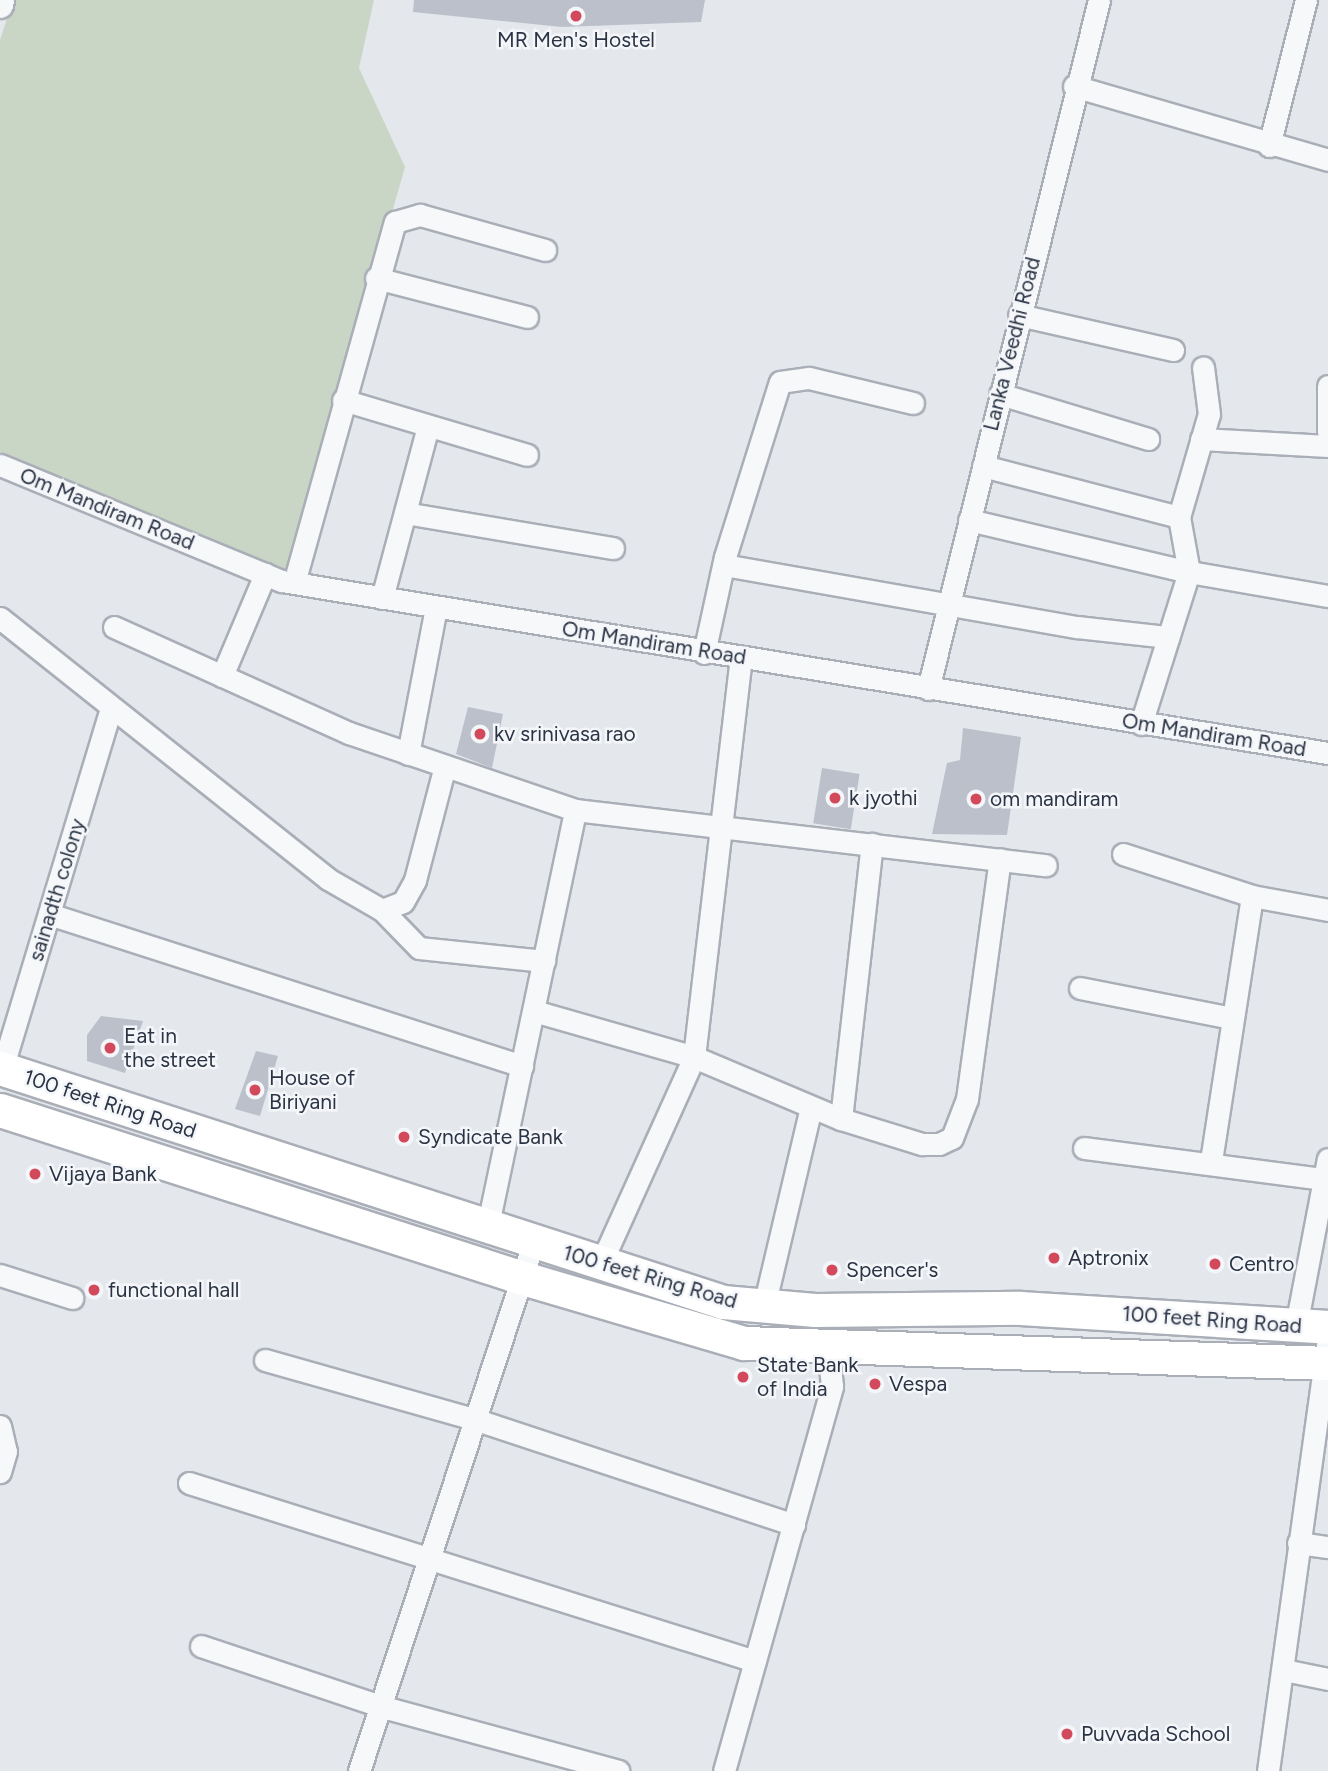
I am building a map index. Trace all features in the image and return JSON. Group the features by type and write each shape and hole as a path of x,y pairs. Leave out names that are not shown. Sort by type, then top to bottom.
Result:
{"main road":[{"name":"100 feet Ring Road","path":"1,1068 533,1244 723,1302 764,1306 1020,1308 1328,1327"},
{"name":"100 feet Ring Road","path":"0,1110 523,1279 744,1343 828,1348 1326,1354"}],"street":[{"name":"Lanka Veedhi Road","path":"928,689 1074,86 1099,0"},
{"path":"1269,146 1305,0"},
{"path":"1074,86 1269,146 1328,160"},
{"path":"294,583 376,278 395,222 409,214 545,250"},
{"path":"376,278 527,317"},
{"path":"1019,315 1173,350"},
{"path":"1141,724 1189,572 1179,517 1209,414 1203,367"},
{"path":"704,653 724,565 780,382 809,378 913,403"},
{"path":"1328,386 1328,432"},
{"path":"1000,394 1148,439"},
{"path":"343,400 527,455"},
{"path":"382,598 428,426"},
{"path":"1201,439 1328,446"},
{"name":"Om Mandiram Road","path":"0,465 265,574 294,583 704,653 1328,753"},
{"path":"983,466 1179,517"},
{"path":"405,513 613,548"},
{"path":"970,520 1189,572 1328,596"},
{"path":"724,565 950,602 1077,628 1168,637"},
{"path":"222,676 265,574"},
{"path":"408,754 436,607"},
{"path":"0,618 110,711 328,879 382,909 419,948 544,961"},
{"path":"114,627 222,676 408,754 575,810 719,824 1046,865"},
{"path":"601,1263 694,1058 719,824 741,657"},
{"name":"sainadth colony","path":"1,1068 110,711"},
{"path":"382,909 403,902 415,880 445,766"},
{"path":"487,1229 575,810"},
{"path":"841,1119 872,844"},
{"path":"1123,855 1252,896 1328,910"},
{"path":"534,1010 694,1058 841,1119 922,1144 952,1138 961,1123 1000,859"},
{"path":"1211,1161 1252,896"},
{"path":"49,915 522,1066"},
{"path":"1080,988 1232,1018"},
{"path":"764,1306 811,1107"},
{"path":"1084,1148 1326,1169 1296,1326"},
{"path":"359,1771 383,1707 533,1244"},
{"path":"0,1275 72,1298"},
{"path":"724,1771 832,1387 828,1348"},
{"path":"1268,1771 1326,1354"},
{"path":"265,1360 477,1420 794,1525"},
{"path":"0,1426 6,1451 0,1472"},
{"path":"189,1483 755,1661"},
{"path":"1298,1543 1328,1547"},
{"path":"201,1646 565,1764 618,1771"},
{"path":"1284,1670 1328,1679"}],"green space":[{"path":"13,0 374,0 359,68 405,167 289,572 0,452 0,40"}],"building":[{"name":"MR Men's Hostel","path":"414,0 705,0 701,22 562,27 413,12"},
{"name":"kv srinivasa rao","path":"468,707 503,714 492,768 456,754"},
{"name":"om mandiram","path":"963,728 1021,737 1007,835 932,834 947,763 960,760"},
{"name":"k jyothi","path":"822,768 860,774 851,829 813,823"},
{"name":"Eat in the street","path":"101,1016 143,1021 125,1073 87,1061 87,1035"},
{"name":"House of Biriyani","path":"256,1051 278,1056 260,1116 235,1109"}],"place":[{"name":"MR Men's Hostel","path":"576,16"},
{"name":"kv srinivasa rao","path":"480,734"},
{"name":"k jyothi","path":"835,798"},
{"name":"om mandiram","path":"976,799"},
{"name":"Eat in the street","path":"110,1048"},
{"name":"House of Biriyani","path":"255,1090"},
{"name":"Syndicate Bank","path":"404,1137"},
{"name":"Vijaya Bank","path":"35,1174"},
{"name":"Aptronix","path":"1054,1258"},
{"name":"Centro","path":"1215,1264"},
{"name":"Spencer's","path":"832,1270"},
{"name":"functional hall","path":"94,1290"},
{"name":"State Bank of India","path":"743,1377"},
{"name":"Vespa","path":"875,1384"},
{"name":"Puvvada School","path":"1067,1734"}]}
